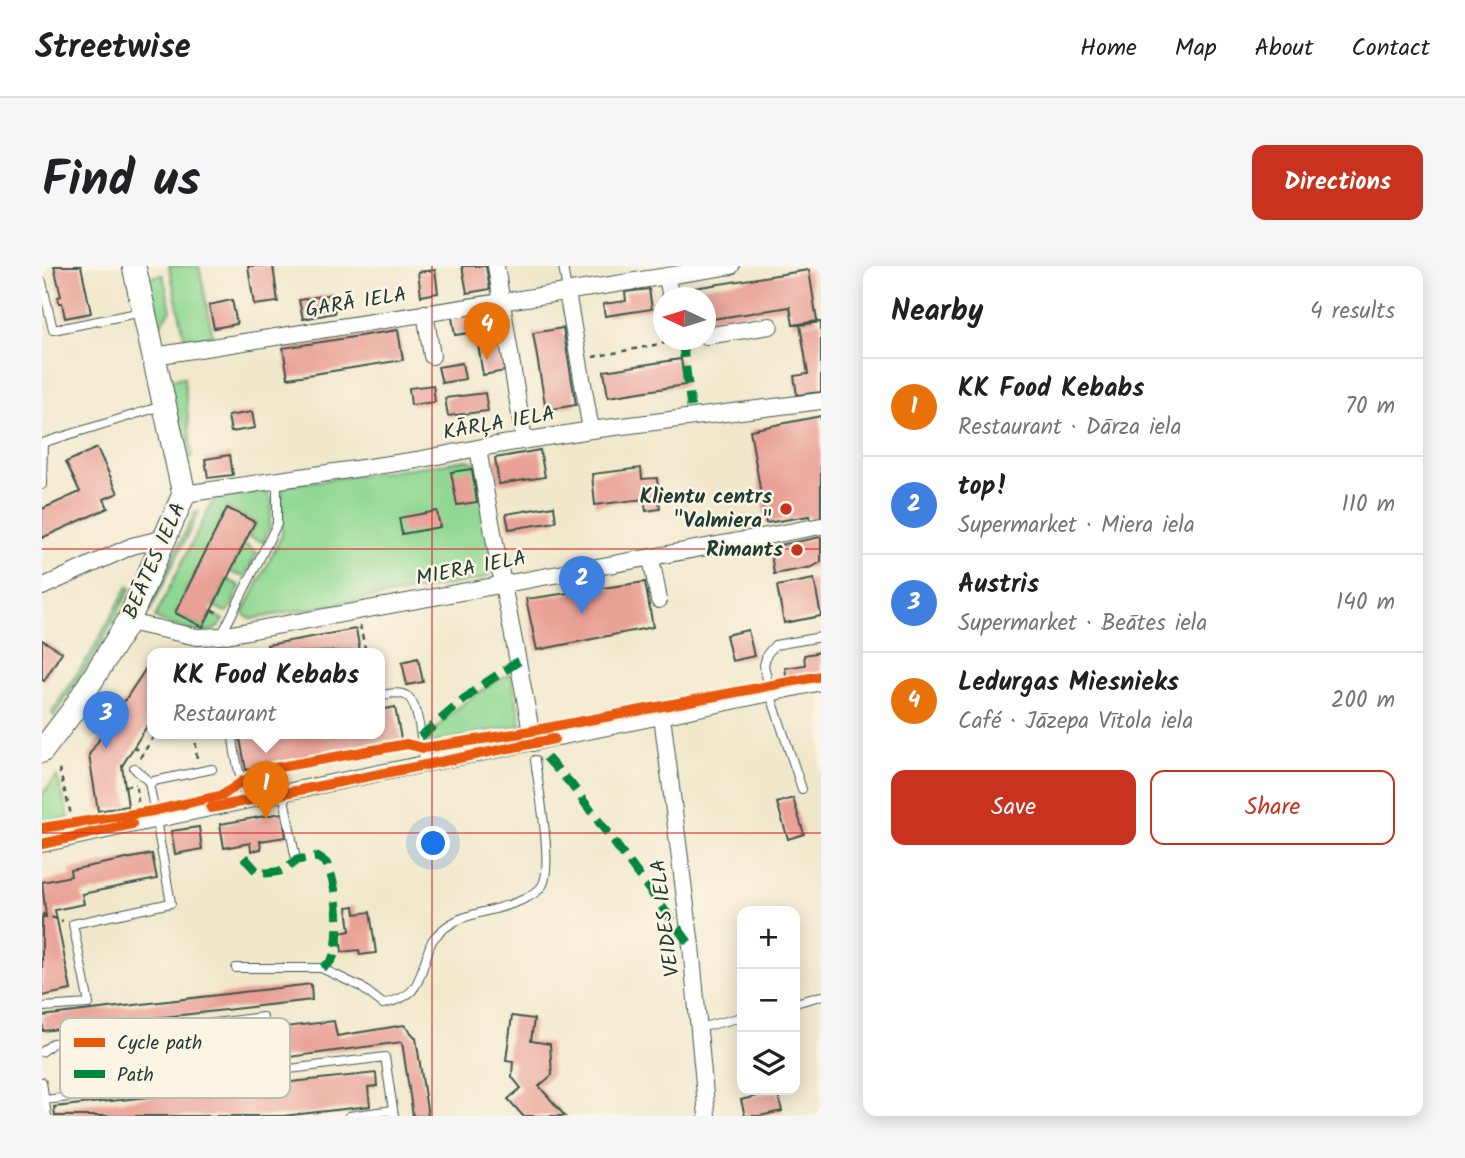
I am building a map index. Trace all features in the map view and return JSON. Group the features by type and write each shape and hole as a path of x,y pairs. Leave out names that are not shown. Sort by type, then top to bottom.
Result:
{"street":[{"name":"BEĀTES IELA","path":"42,751 74,709 128,622 184,494 134,266"},
{"path":"496,266 524,440"},
{"name":"GARĀ IELA","path":"154,356 731,266"},
{"path":"667,278 669,287"},
{"path":"567,292 591,430"},
{"path":"425,313 432,356"},
{"path":"716,335 770,326"},
{"name":"KĀRĻA IELA","path":"184,494 417,460 478,447 591,430 821,401"},
{"path":"478,447 501,584 519,660 534,751"},
{"name":"MIERA IELA","path":"128,622 197,636 221,635 821,526"},
{"path":"42,587 132,546 165,538"},
{"path":"651,558 659,600"},
{"path":"42,844 154,815 245,801 425,765 534,751 662,716 821,682"},
{"name":"VEIDES IELA","path":"662,716 691,946 707,1116"}],"lane":[{"path":"563,266 567,292"},
{"path":"42,282 53,330 145,312"},
{"path":"42,485 42,443 165,405"},
{"path":"221,635 277,524 276,481"},
{"path":"802,789 770,693 764,665 767,654 775,645 821,637"},
{"path":"385,695 395,693 408,696 415,705 425,765"},
{"path":"233,739 245,801"},
{"path":"236,968 321,968 361,987 383,1004 403,999 416,987 432,940 451,923 467,914 496,909 527,897 542,887 548,869 534,751"},
{"path":"42,1007 89,1004 73,924 171,903 149,782 134,768"},
{"path":"149,782 212,769"},
{"path":"283,793 296,860"},
{"path":"800,1002 821,996"},
{"path":"255,1018 263,1017"},
{"path":"699,1028 737,1018"},
{"path":"42,1052 53,1043 60,1042"},
{"path":"290,1069 385,1057 394,1113 349,1116"},
{"path":"42,1082 47,1116"},
{"path":"45,1100 61,1098"}],"path":[{"path":"579,359 653,345"},
{"path":"357,611 365,648"},
{"path":"196,739 199,772"},
{"path":"134,747 143,753"},
{"path":"59,769 68,823 86,820"},
{"path":"125,786 136,785"},
{"path":"127,814 154,815"},
{"path":"42,914 73,924"}],"green space":[{"path":"169,266 199,266 213,337 185,340"},
{"path":"163,275 171,310 158,328 145,278"},
{"path":"184,377 192,457 184,459 169,380"},
{"path":"468,460 477,464 493,567 490,574 482,579 251,619 243,614 282,535 282,486"},
{"path":"266,491 272,501 269,528 263,542 248,537 255,522 227,508 175,613 203,627 210,613 224,620 218,627 211,631 195,631 160,621 155,617 214,499"},
{"path":"195,512 199,512 150,611 149,606"},
{"path":"244,544 257,553 244,577 230,572"},
{"path":"227,579 240,586 229,611 225,612 214,606"},
{"path":"128,586 131,588 95,655 54,716 52,712 91,653"},
{"path":"511,673 521,725 428,744 433,734 451,714 476,694"},
{"path":"57,776 69,818 42,823 42,794"}],"building":[{"path":"54,266 81,266 91,313 65,318 62,303 59,303 58,297 61,296"},
{"path":"248,266 273,266 278,302 254,305"},
{"path":"462,266 486,266 490,289 467,293"},
{"path":"435,270 438,293 421,296 418,272"},
{"path":"809,270 817,321 793,325 790,307 716,318 716,287 700,287"},
{"path":"649,289 652,309 605,316 603,304 626,301 625,292"},
{"path":"332,294 335,313 303,319 299,300"},
{"path":"232,300 237,324 214,328 209,305"},
{"path":"496,311 505,371 483,375 476,332 455,335 452,317"},
{"path":"821,322 821,392 797,395 794,376 808,374 800,325"},
{"path":"563,328 576,405 546,410 533,333"},
{"path":"398,330 403,360 288,378 283,348"},
{"path":"681,359 685,385 608,397 604,371"},
{"path":"462,363 465,379 442,383 438,367"},
{"path":"433,385 435,402 411,405 409,388"},
{"path":"485,393 488,411 448,416 445,398"},
{"path":"252,412 255,428 231,432 228,416"},
{"path":"821,416 821,519 810,521 809,516 766,523 750,430"},
{"path":"97,448 118,493 104,499 108,508 42,538 42,509 80,492 66,462"},
{"path":"540,450 545,477 499,484 495,458"},
{"path":"230,455 233,475 208,478 205,459"},
{"path":"641,468 642,479 657,478 660,509 646,511 644,499 595,505 592,474"},
{"path":"472,469 477,502 457,505 451,472"},
{"path":"554,506 556,522 509,529 506,514"},
{"path":"227,508 255,522 203,627 175,613"},
{"path":"437,511 440,527 402,534 399,518"},
{"path":"821,537 821,562 812,567 774,574 770,547"},
{"path":"814,579 821,616 784,623 777,586"},
{"path":"645,582 653,627 537,650 526,599"},
{"path":"356,629 359,648 267,648 267,645"},
{"path":"748,630 754,656 732,661 726,635"},
{"path":"42,640 62,652 44,681 42,680"},
{"path":"821,652 821,675 787,681 785,668 805,665 804,655"},
{"path":"418,658 423,682 407,685 402,662"},
{"path":"147,667 147,726 122,766 128,806 98,811 89,755"},
{"path":"395,707 401,739 246,770 240,739 385,739 385,709"},
{"path":"793,798 804,834 788,839 777,803"},
{"path":"282,813 286,837 260,841 261,849 251,851 250,843 224,848 220,824"},
{"path":"199,827 202,849 175,854 171,831"},
{"path":"152,854 157,879 82,894 84,904 55,910 71,990 42,996 42,917 46,917 42,882 71,876 70,870"},
{"path":"354,906 355,914 370,912 376,953 360,955 359,950 342,952 340,933 350,931 347,907"},
{"path":"311,984 312,1000 156,1018 60,1018 60,1029 43,1031 42,1016"},
{"path":"512,1016 534,1019 531,1041 550,1044 552,1075 539,1086 565,1116 523,1116 508,1099 521,1088 512,1077 513,1061 506,1060"},
{"path":"334,1021 337,1036 404,1025 416,1038 428,1116 413,1116 402,1042 290,1057 290,1026"},
{"path":"376,1073 377,1086 368,1087 370,1106 283,1116 55,1116 54,1107 139,1098 290,1098 290,1082"},
{"path":"761,1095 778,1095 782,1111 745,1116 741,1100"}],"marked path":[{"path":"683,350 691,407"},
{"path":"420,737 478,688 519,661"},
{"path":"546,757 571,784 691,946"},
{"path":"244,857 258,873 284,870 296,860 317,857 326,863 336,897 338,928 334,954 329,963 321,968"}],"cycle path":[{"path":"42,828 153,811 223,795 243,781 269,769 407,744 423,748 515,734 821,676"},
{"path":"211,808 554,739"},
{"path":"42,844 132,824"}],"place":[{"name":"Ledurgas Miesnieks","path":"487,360"},
{"name":"Klientu centrs \"Valmiera\"","path":"786,509"},
{"name":"Rimants","path":"797,550"},
{"name":"top!","path":"582,614"},
{"name":"Austris","path":"106,749"},
{"name":"KK Food Kebabs","path":"266,819"}]}
